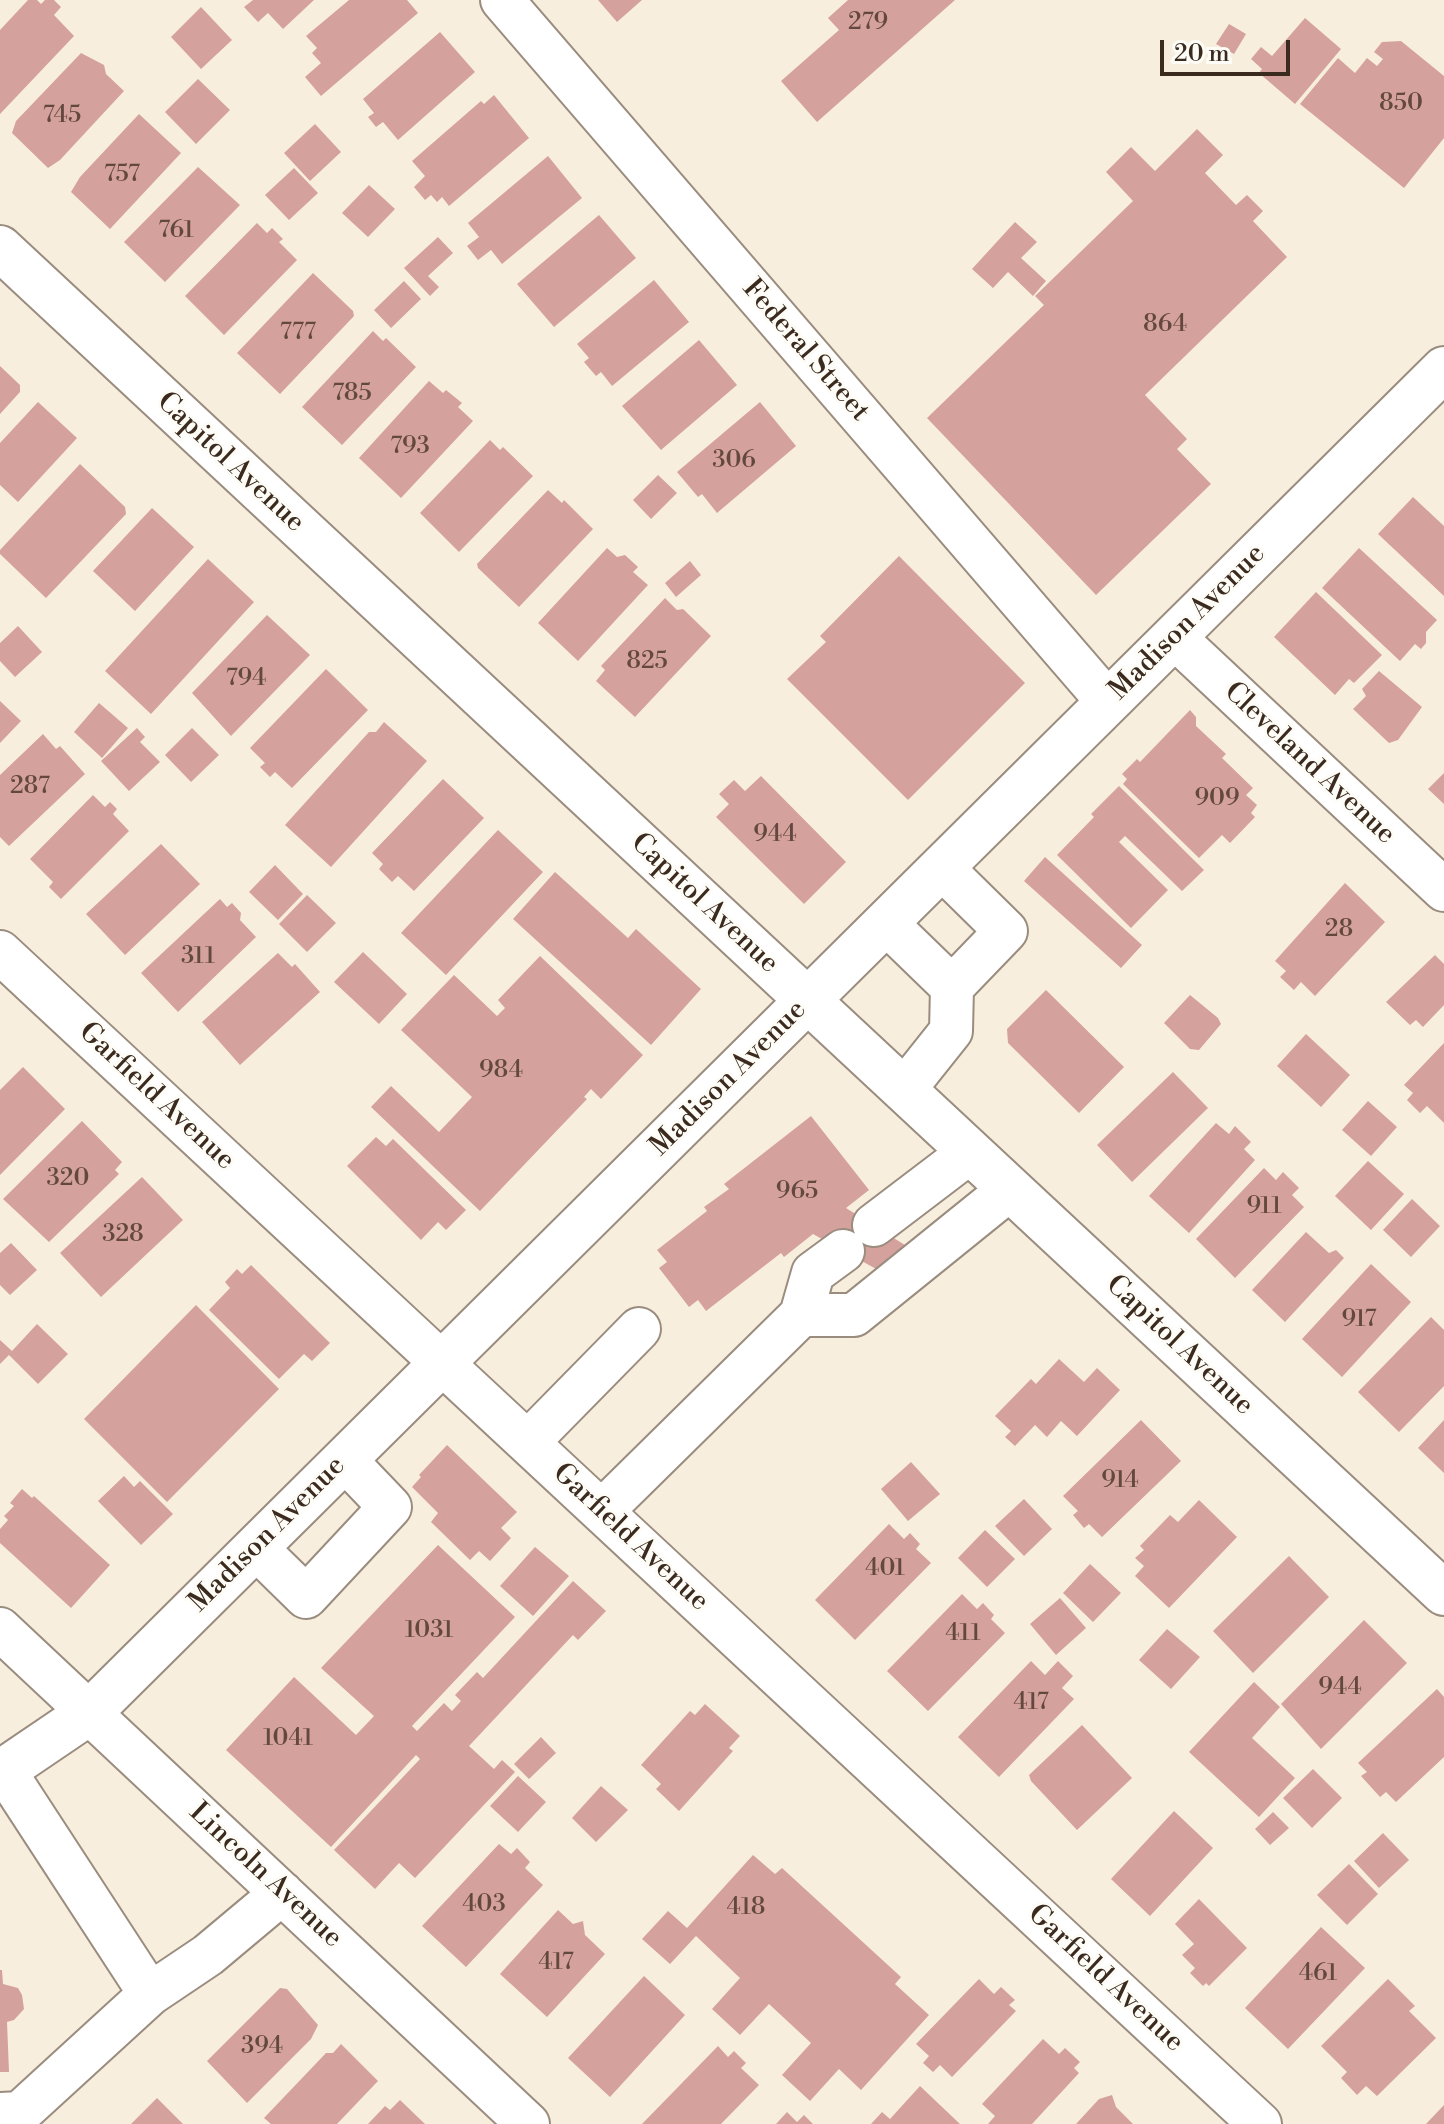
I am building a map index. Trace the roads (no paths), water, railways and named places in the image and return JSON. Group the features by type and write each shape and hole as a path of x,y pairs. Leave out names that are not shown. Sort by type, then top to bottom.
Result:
{"main road":[{"name":"Capitol Avenue","path":"0,248 1444,1593"},
{"name":"Madison Avenue","path":"2,1771 90,1712 1444,369"}],"street":[{"name":"Federal Street","path":"502,0 1108,702"},
{"name":"Cleveland Avenue","path":"1174,637 1444,890"},
{"path":"904,1090 951,1031 952,987 1006,931 942,868"},
{"path":"886,923 952,987"},
{"name":"Garfield Avenue","path":"0,952 1260,2124"},
{"path":"602,1511 801,1315 813,1273 970,1152"},
{"path":"801,1315 854,1315 1010,1189"},
{"path":"528,1442 639,1329"},
{"path":"256,1548 306,1597 390,1507 345,1460"},
{"name":"Lincoln Avenue","path":"0,1629 528,2124"},
{"path":"2,1771 150,1994"},
{"path":"0,2114 20,2113 150,1994 208,1955 282,1893"}]}
